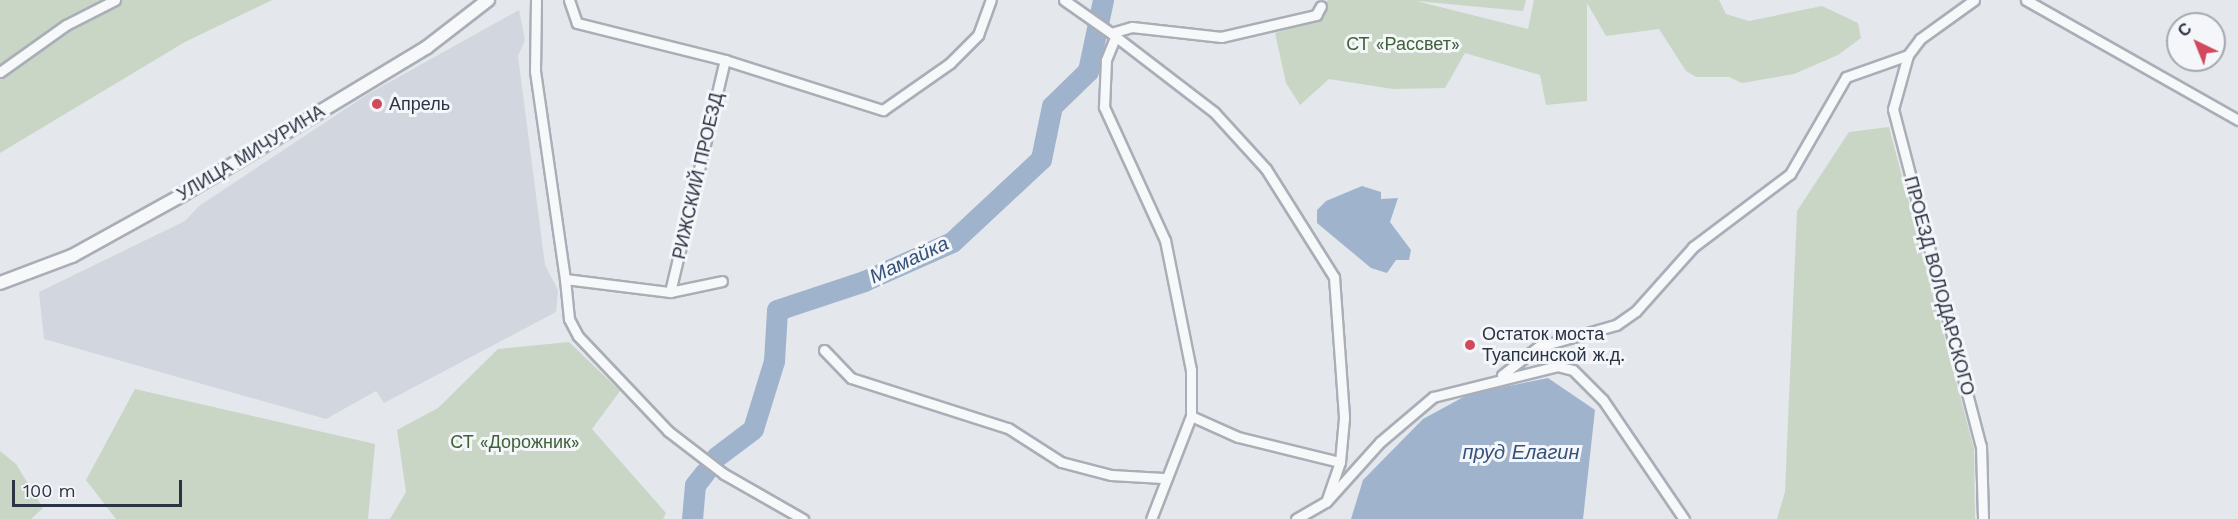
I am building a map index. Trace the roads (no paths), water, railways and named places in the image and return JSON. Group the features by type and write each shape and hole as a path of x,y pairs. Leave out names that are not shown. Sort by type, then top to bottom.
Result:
{"street":[{"path":"0,72 66,25 115,0"},
{"name":"УЛИЦА МИЧУРИНА","path":"0,283 72,256 182,195 436,42 488,0"},
{"path":"536,0 535,71 569,320 578,336 668,431 724,474 803,519"},
{"path":"569,0 577,23 725,60 883,110 914,91 978,34 991,0"},
{"path":"1064,0 1083,10 1214,112 1266,169 1334,277 1344,418 1340,462 1326,502"},
{"path":"1502,375 1538,347 1616,325 1636,311 1694,247 1790,174 1846,77 1908,55 1920,39 1974,0"},
{"path":"2026,0 2238,120"},
{"path":"1110,33 1132,27 1221,37 1316,15 1322,6"},
{"path":"1110,33 1106,60 1104,107 1165,240 1191,370 1191,416 1163,478 1151,519"},
{"name":"ПРОЕЗД ВОЛОДАРСКОГО","path":"1908,55 1895,95 1894,119 1981,446 1983,519"},
{"name":"РИЖСКИЙ ПРОЕЗД","path":"670,292 725,60"},
{"path":"565,279 670,292 722,281"},
{"path":"824,350 852,378 1008,428 1061,462 1111,475 1163,478"},
{"path":"1296,519 1326,502 1408,414 1433,397 1502,375 1539,367 1573,370 1611,410 1684,519"},
{"path":"1191,416 1238,437 1340,462"}],"water":[{"path":"1362,186 1381,192 1381,199 1398,198 1390,222 1411,250 1409,260 1396,260 1387,273 1371,268 1317,223 1317,210 1326,201"},
{"name":"пруд Елагин","path":"1548,378 1595,410 1583,519 1351,519 1363,480 1423,419 1469,394"}],"waterway":[{"name":"Мамайка","path":"716,457 753,429 774,361 777,310 864,281 952,242 1041,159 1052,106 1088,71 1103,0"},
{"name":"Мамайка","path":"692,519 695,485 705,472"}],"place":[{"name":"Апрель","path":"377,104"},
{"name":"Остаток моста Туапсинской ж.д.","path":"1470,345"}],"park label":[{"name":"СТ «Рассвет»","path":"1403,44"},
{"name":"СТ «Дорожник»","path":"515,442"}]}
